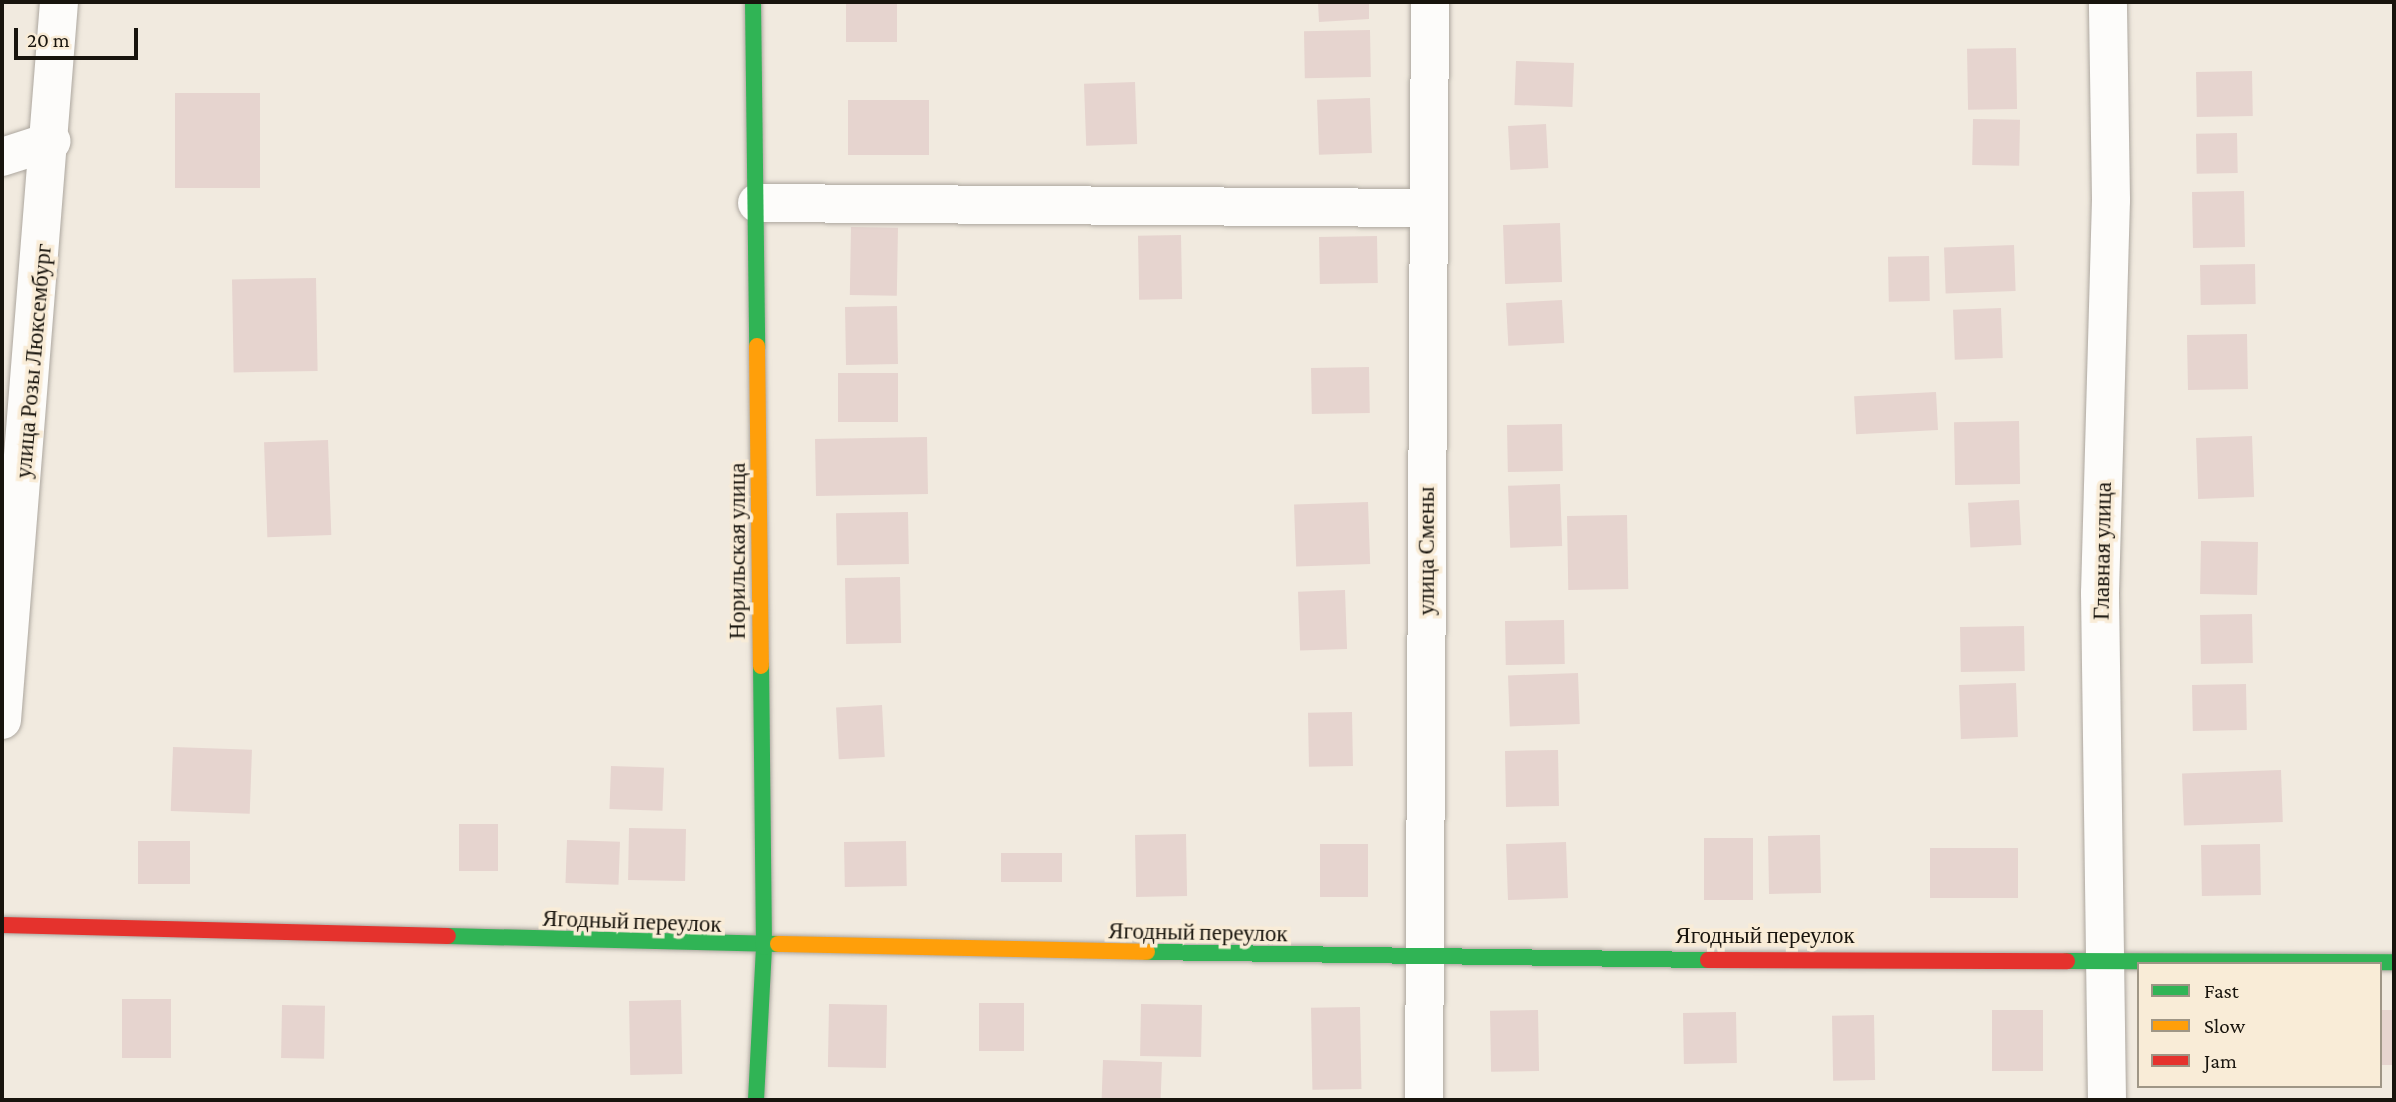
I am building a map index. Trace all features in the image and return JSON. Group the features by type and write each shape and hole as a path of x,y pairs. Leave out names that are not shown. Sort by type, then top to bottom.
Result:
{"street":[{"name":"улица Розы Люксембург","path":"2,720 52,141 59,2"},
{"name":"Норильская улица","path":"753,2 764,947 756,1100"},
{"name":"улица Смены","path":"1424,1100 1430,2"},
{"name":"Главная улица","path":"2107,1100 2100,593 2111,200 2108,2"},
{"path":"2,157 52,141"},
{"path":"757,203 1427,208"},
{"name":"Ягодный переулок","path":"2,925 764,947 1426,959 2106,956 2394,962"}],"building":[{"path":"846,2 897,2 897,42 846,42"},
{"path":"1318,2 1369,2 1369,19 1319,22"},
{"path":"1370,30 1371,77 1305,78 1304,31"},
{"path":"2016,48 2017,109 1968,110 1967,49"},
{"path":"1516,61 1574,63 1572,107 1514,105"},
{"path":"2252,71 2253,116 2197,117 2196,72"},
{"path":"1135,82 1137,144 1086,146 1084,84"},
{"path":"175,93 260,93 260,188 175,188"},
{"path":"1370,98 1372,153 1319,155 1317,100"},
{"path":"848,100 929,100 929,155 848,155"},
{"path":"1973,119 2020,120 2019,166 1972,165"},
{"path":"1546,124 1548,168 1510,170 1508,126"},
{"path":"2237,133 2238,173 2197,174 2196,134"},
{"path":"2244,191 2245,247 2193,248 2192,192"},
{"path":"1560,223 1562,282 1505,284 1503,225"},
{"path":"851,227 898,228 897,296 850,295"},
{"path":"1181,235 1182,299 1139,300 1138,236"},
{"path":"1377,236 1378,283 1320,284 1319,237"},
{"path":"2014,245 2016,291 1946,293 1944,247"},
{"path":"1929,256 1930,301 1889,302 1888,257"},
{"path":"2255,264 2256,304 2201,305 2200,265"},
{"path":"316,278 318,371 234,372 232,279"},
{"path":"1562,300 1564,343 1508,346 1506,303"},
{"path":"897,306 898,364 846,365 845,307"},
{"path":"2001,308 2003,358 1955,360 1953,310"},
{"path":"2247,334 2248,389 2188,390 2187,335"},
{"path":"1369,367 1370,413 1312,414 1311,368"},
{"path":"838,373 898,373 898,422 838,422"},
{"path":"1936,392 1938,430 1856,434 1854,396"},
{"path":"2019,421 2020,484 1955,485 1954,422"},
{"path":"1562,424 1563,471 1508,472 1507,425"},
{"path":"2252,436 2254,497 2198,499 2196,438"},
{"path":"927,437 928,494 816,496 815,439"},
{"path":"328,440 331,535 267,537 264,442"},
{"path":"1560,484 1562,546 1510,548 1508,486"},
{"path":"2019,500 2021,545 1970,548 1968,503"},
{"path":"1368,502 1370,564 1296,567 1294,505"},
{"path":"908,512 909,564 837,565 836,513"},
{"path":"1627,515 1628,589 1568,590 1567,516"},
{"path":"2201,541 2258,542 2257,595 2200,594"},
{"path":"900,577 901,643 846,644 845,578"},
{"path":"1345,590 1347,649 1300,651 1298,592"},
{"path":"2252,614 2253,663 2201,664 2200,615"},
{"path":"1564,620 1565,664 1506,665 1505,621"},
{"path":"2024,626 2025,671 1961,672 1960,627"},
{"path":"1578,673 1580,724 1510,726 1508,675"},
{"path":"2016,683 2018,737 1961,739 1959,685"},
{"path":"2246,684 2247,730 2193,731 2192,685"},
{"path":"882,705 885,757 839,759 836,707"},
{"path":"1352,712 1353,766 1309,767 1308,713"},
{"path":"173,747 252,750 250,814 171,811"},
{"path":"1558,750 1559,806 1506,807 1505,751"},
{"path":"611,766 664,768 662,811 609,809"},
{"path":"2281,770 2283,822 2184,825 2182,773"},
{"path":"459,824 498,824 498,871 459,871"},
{"path":"629,828 686,829 685,881 628,880"},
{"path":"1186,834 1187,896 1136,897 1135,835"},
{"path":"1820,835 1821,893 1769,894 1768,836"},
{"path":"1704,838 1753,838 1753,900 1704,900"},
{"path":"567,840 620,842 618,885 565,883"},
{"path":"138,841 190,841 190,884 138,884"},
{"path":"906,841 907,886 845,887 844,842"},
{"path":"1566,842 1568,898 1508,900 1506,844"},
{"path":"1320,844 1368,844 1368,897 1320,897"},
{"path":"2260,844 2261,895 2202,896 2201,845"},
{"path":"1930,848 2018,848 2018,898 1930,898"},
{"path":"1001,853 1062,853 1062,882 1001,882"},
{"path":"122,999 171,999 171,1058 122,1058"},
{"path":"681,1000 682,1074 630,1075 629,1001"},
{"path":"979,1003 1024,1003 1024,1051 979,1051"},
{"path":"829,1004 887,1005 886,1068 828,1067"},
{"path":"1141,1004 1202,1005 1201,1057 1140,1056"},
{"path":"282,1005 325,1006 324,1059 281,1058"},
{"path":"1360,1007 1361,1089 1312,1090 1311,1008"},
{"path":"1538,1010 1539,1071 1491,1072 1490,1011"},
{"path":"1992,1010 2043,1010 2043,1071 1992,1071"},
{"path":"2382,1010 2394,1010 2394,1065 2382,1065"},
{"path":"1736,1012 1737,1063 1684,1064 1683,1013"},
{"path":"1874,1015 1875,1080 1833,1081 1832,1016"},
{"path":"1103,1060 1162,1062 1161,1100 1102,1100"}],"traffic: fast":[{"path":"753,2 757,346"},
{"path":"756,1100 764,947 761,666"},
{"path":"448,936 778,944"},
{"path":"1147,952 1708,960"},
{"path":"2067,961 2394,962"}],"traffic: slow":[{"path":"757,346 761,666"},
{"path":"778,944 1147,952"}],"traffic: jam":[{"path":"2,925 448,936"},
{"path":"1708,960 2067,961"}]}
